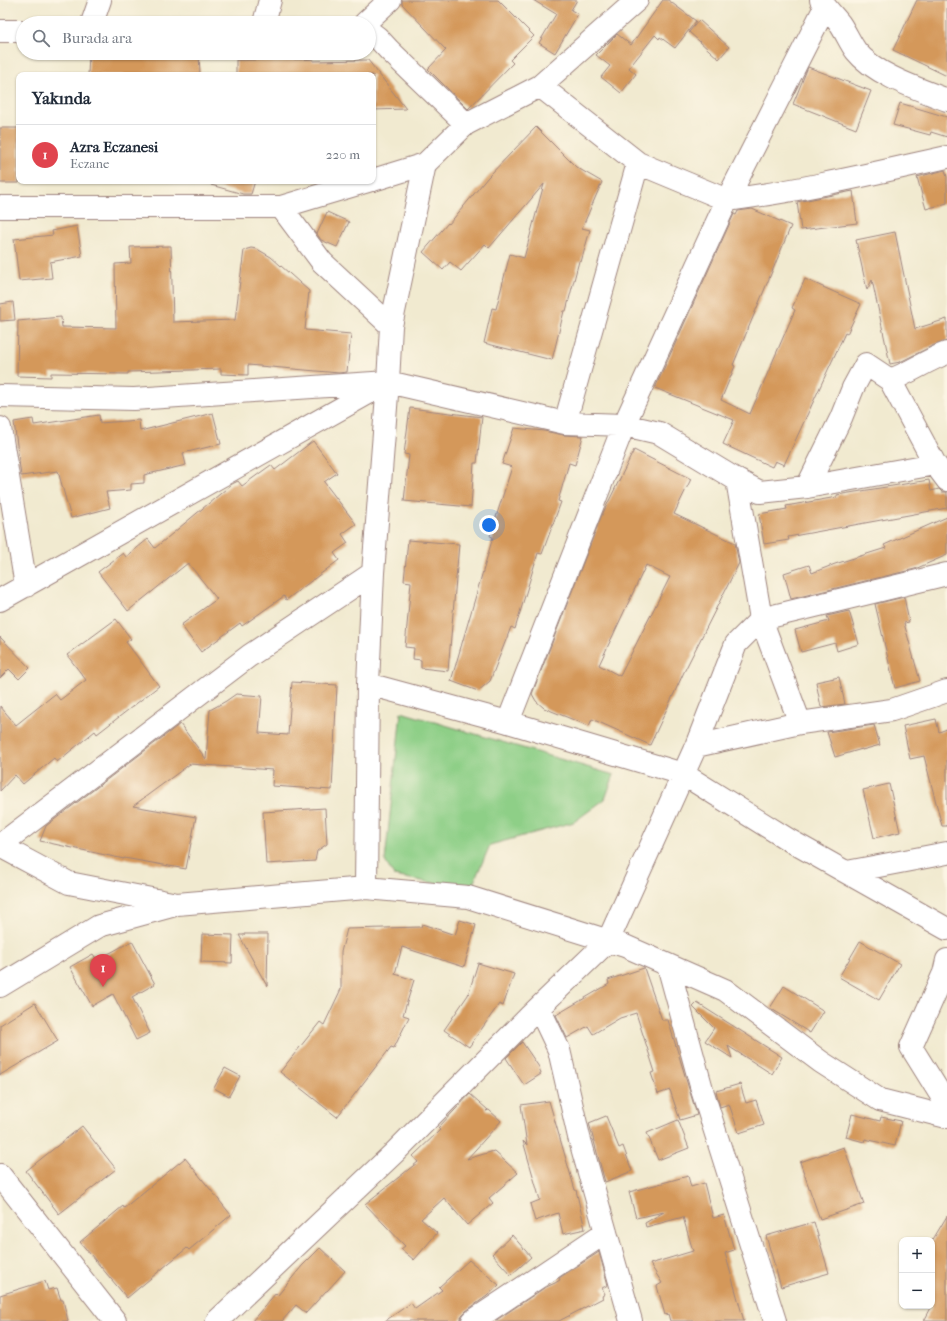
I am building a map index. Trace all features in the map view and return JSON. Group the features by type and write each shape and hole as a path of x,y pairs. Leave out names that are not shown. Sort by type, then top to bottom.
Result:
{"street":[{"path":"94,16 100,0"},
{"path":"266,16 270,0"},
{"path":"373,16 390,0"},
{"path":"376,179 425,164 466,124 540,86 637,0"},
{"path":"508,722 624,425 727,200 823,4 840,25 856,51 876,68 886,75 947,100"},
{"path":"0,31 16,31"},
{"path":"376,36 466,124"},
{"path":"540,86 638,164 727,200 756,196 884,171 947,157"},
{"path":"366,888 368,684 373,573 391,326 425,164"},
{"path":"565,423 638,164"},
{"path":"0,207 281,207 358,184"},
{"path":"281,207 322,262 391,326"},
{"path":"890,380 947,353"},
{"path":"0,396 134,399 388,382 565,423 624,425 659,433 737,480 760,492 941,472 890,380 866,364 853,388 841,418 807,486"},
{"path":"0,600 388,382"},
{"path":"0,428 26,586"},
{"path":"737,480 761,619 800,723"},
{"path":"177,904 69,883 0,845 249,656 373,573"},
{"path":"217,1321 394,1153 608,941 696,746 736,644 761,619 947,574"},
{"path":"368,684 508,722 683,774 789,840 947,929"},
{"path":"696,746 800,723 892,710 947,691"},
{"path":"847,872 947,853"},
{"path":"0,986 99,926 177,904 366,888 468,897 625,946 725,990 821,1062 880,1100 947,1117"},
{"path":"947,960 944,973 911,1047 947,1104"},
{"path":"668,965 703,1093 775,1321"},
{"path":"539,1008 558,1050 580,1137 631,1321"},
{"path":"0,1175 115,1321"},
{"path":"473,1321 606,1232"}],"green space":[{"path":"401,712 614,775 605,799 574,822 490,845 473,884 433,883 394,876 385,861"}],"building":[{"path":"402,0 498,0 534,36 510,60 513,63 468,109 428,69 446,50 402,4"},
{"path":"533,0 577,0 571,10 578,14 555,53 539,43 556,14"},
{"path":"663,0 668,0 696,21 675,48 655,35 629,68 636,74 621,93 601,77 610,66 596,55 617,34 631,45"},
{"path":"917,0 947,0 947,76 893,50"},
{"path":"699,20 729,47 719,59 689,32"},
{"path":"89,60 199,60 200,72 88,72"},
{"path":"236,60 368,60 406,109 376,110 376,72 236,72"},
{"path":"808,67 871,91 856,129 793,104"},
{"path":"900,103 947,117 947,137 931,132 930,135 893,125"},
{"path":"536,127 576,167 602,182 582,228 590,230 581,262 579,261 566,311 564,311 552,360 484,343 492,308 496,309 510,254 524,258 544,184 489,248 485,244 461,271 450,262 443,270 423,252 448,223 449,224 488,177"},
{"path":"0,128 16,128 16,183 0,183"},
{"path":"945,170 947,177 947,203 926,209 917,177"},
{"path":"254,184 251,194 243,194 211,185"},
{"path":"853,191 857,223 801,230 797,202"},
{"path":"752,209 791,226 733,365 735,366 721,400 750,414 795,310 792,308 805,279 861,304 847,334 845,333 784,465 775,461 772,467 723,444 734,420 655,388 734,214 736,215 738,211"},
{"path":"327,212 349,222 337,247 321,240 317,234"},
{"path":"77,226 82,256 50,262 52,278 19,281 14,239 53,235 52,231"},
{"path":"895,232 915,329 947,319 947,341 934,345 900,362 890,364 872,280 867,290 856,240"},
{"path":"171,246 173,322 235,320 244,250 251,248 257,249 271,257 309,291 305,330 351,334 347,372 339,373 248,365 248,375 221,374 221,369 128,372 128,374 51,373 51,377 17,376 18,321 61,317 62,327 116,328 115,264 131,263 130,247"},
{"path":"13,302 15,320 0,321 0,304"},
{"path":"410,408 482,417 477,463 474,463 471,507 404,501 409,455 404,454"},
{"path":"213,413 221,444 183,453 186,465 144,475 144,483 131,484 131,490 106,492 110,508 71,518 58,471 21,476 14,422 33,419 34,425 99,415 100,423 139,420 140,431"},
{"path":"514,428 583,436 575,465 569,463 558,501 561,502 542,554 538,553 515,629 511,627 490,681 478,691 451,681 493,537 490,536 512,467 502,464"},
{"path":"313,441 337,473 324,482 356,524 342,534 348,543 334,553 339,560 286,600 284,596 242,626 240,623 201,652 181,625 217,599 188,563 128,611 98,572 123,553 126,557 148,539 155,548 232,484 238,481 242,486 271,465 275,470"},
{"path":"634,450 691,479 674,514 735,543 739,563 684,672 650,745 592,719 589,726 544,708 536,701 532,694 601,517","holes":["646,565 670,577 620,676 599,665"]},
{"path":"929,480 931,491 939,489 942,492 947,492 947,508 788,537 789,540 764,544 759,514 787,509 786,506 837,497 837,495"},
{"path":"947,517 947,555 915,569 791,599 784,573 809,565 812,573 886,548 884,545"},
{"path":"408,540 459,544 448,671 421,668 421,660 413,659 414,648 405,647 411,582 404,581"},
{"path":"904,597 909,622 904,623 920,681 895,688 875,604"},
{"path":"849,611 859,644 837,651 835,643 801,652 795,630 829,621 827,616"},
{"path":"116,619 131,639 126,642 159,686 97,734 95,731 57,762 54,758 23,784 15,775 0,791 0,706 16,725 55,694 60,700 86,680 67,655"},
{"path":"0,637 30,668 19,679 9,669 0,678"},
{"path":"839,677 845,704 821,707 816,682"},
{"path":"292,682 337,685 332,790 272,786 273,770 190,764 133,806 196,817 186,869 124,859 40,841 46,826 180,724 206,759 210,710 236,694 262,696 259,733 288,735"},
{"path":"936,719 939,732 947,729 947,826 942,826 924,756 910,759 903,726"},
{"path":"874,725 880,745 835,757 827,732"},
{"path":"889,784 900,832 874,838 863,790"},
{"path":"325,808 327,844 317,851 315,861 266,864 263,812"},
{"path":"460,920 476,925 464,967 402,947 395,974 414,980 403,1015 409,1017 394,1048 391,1047 337,1117 280,1072 320,1022 324,1025 341,989 341,952 347,929 421,927 422,924 455,935"},
{"path":"202,934 233,935 232,963 201,962"},
{"path":"268,934 267,986 239,935"},
{"path":"132,941 155,984 132,997 150,1033 136,1040 113,994 92,1006 70,967 93,954 97,960"},
{"path":"860,941 900,964 879,1000 839,977"},
{"path":"478,963 514,974 503,1006 499,1004 469,1047 444,1030 468,995"},
{"path":"644,968 662,1020 668,1020 697,1115 680,1120 670,1090 658,1094 651,1073 655,1072 636,1013 620,1018 593,1034 588,1026 567,1038 556,1015 609,984 608,980"},
{"path":"784,986 824,1011 810,1033 770,1008"},
{"path":"35,1003 58,1041 0,1075 0,1025"},
{"path":"697,1003 782,1057 772,1074 728,1046 732,1058 705,1041 714,1028 693,1007"},
{"path":"522,1042 539,1067 541,1074 524,1085 506,1058"},
{"path":"225,1068 240,1076 229,1096 214,1088"},
{"path":"740,1084 746,1103 756,1100 764,1125 739,1133 729,1104 720,1107 716,1091"},
{"path":"470,1094 488,1110 486,1111 489,1110 501,1121 467,1159 494,1151 518,1173 489,1198 493,1203 467,1225 444,1198 421,1219 437,1233 414,1260 401,1249 405,1246 365,1204 418,1162 413,1156 440,1130 438,1128"},
{"path":"549,1101 576,1190 585,1229 563,1234 558,1213 535,1221 530,1204 540,1200 523,1141 527,1145 521,1105"},
{"path":"852,1114 880,1121 881,1117 901,1121 895,1146 865,1139 864,1142 846,1137"},
{"path":"606,1116 619,1148 623,1146 632,1171 605,1182 589,1123"},
{"path":"678,1120 689,1148 658,1160 647,1133"},
{"path":"82,1126 116,1169 59,1214 26,1171"},
{"path":"844,1147 864,1204 820,1219 800,1162"},
{"path":"185,1158 231,1215 189,1250 187,1248 127,1298 80,1242 123,1206 124,1208"},
{"path":"688,1176 691,1187 704,1183 713,1218 724,1215 734,1250 725,1253 744,1321 670,1321 668,1314 665,1315 657,1286 662,1283 650,1264 693,1251 683,1217 646,1227 645,1223 664,1212 636,1218 629,1192"},
{"path":"947,1216 947,1321 924,1321 930,1309 935,1309 934,1237"},
{"path":"814,1222 829,1273 781,1287 766,1236"},
{"path":"512,1235 531,1257 511,1275 492,1254"},
{"path":"320,1248 345,1271 327,1291 306,1313 296,1305 282,1321 252,1321 276,1293 278,1295 302,1266"},
{"path":"599,1252 608,1285 602,1288 605,1294 602,1296 603,1298 559,1321 495,1321 544,1288 560,1280 559,1278"},
{"path":"469,1260 499,1285 487,1296 466,1311 462,1315 460,1321 385,1321 411,1303 415,1309 442,1290 439,1287"},
{"path":"45,1281 48,1290 57,1288 61,1300 63,1300 68,1321 0,1321 0,1295"}],"place":[{"name":"Azra Eczanesi","path":"103,987"}]}
